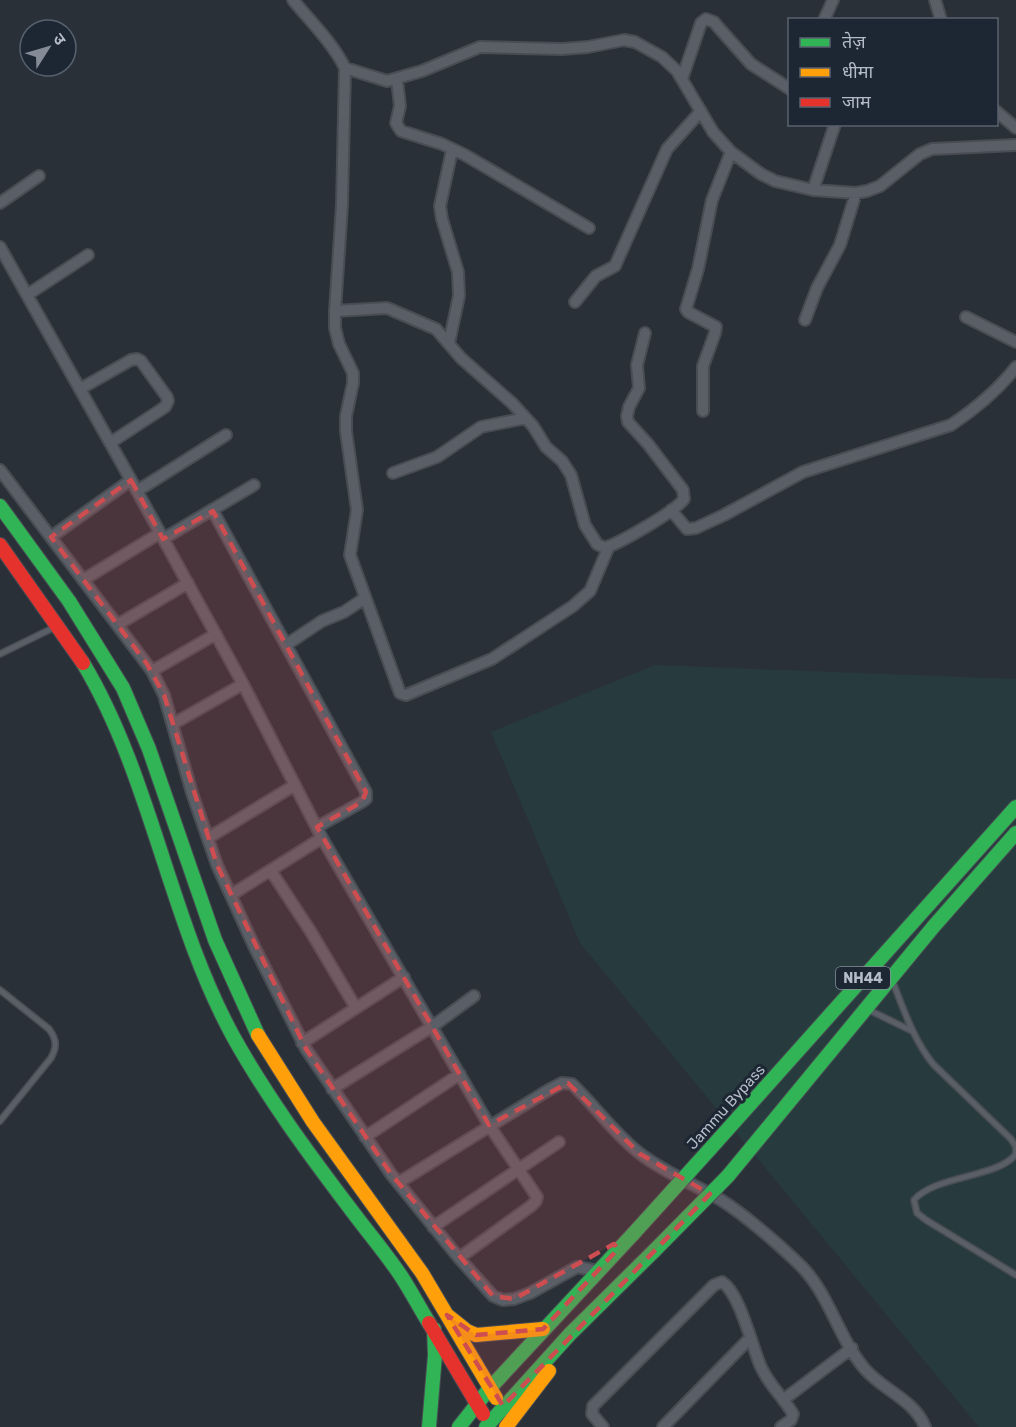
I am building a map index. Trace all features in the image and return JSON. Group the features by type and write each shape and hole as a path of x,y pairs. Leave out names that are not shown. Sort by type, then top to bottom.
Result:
{"main road":[{"path":"0,506 69,601 123,688 148,749 215,940 257,1034 313,1122 407,1251 489,1389 503,1406"},
{"path":"0,545 84,664 110,714 142,798 177,903 208,984 234,1038 298,1139 400,1275 434,1329 488,1425"},
{"name":"Jammu Bypass","path":"459,1427 489,1389 634,1233 1016,807"},
{"name":"NH44","path":"488,1425 580,1323 728,1176 933,926 1016,834"},
{"path":"447,1315 467,1331 476,1335 486,1336 543,1329"},
{"path":"512,1425 561,1355 580,1323"},
{"path":"429,1427 435,1355 434,1329"}],"street":[{"path":"293,0 326,38 345,68 342,205 335,311 339,344 352,373 353,383 346,416 357,510 350,555 362,600 400,693 406,695 492,659 583,598 590,591 609,546"},
{"path":"825,18 833,0"},
{"path":"935,0 940,18"},
{"path":"682,79 701,23 706,19 714,22 751,64 788,88"},
{"path":"345,68 377,80 387,81 397,80 480,47 562,49 624,40 635,42 662,57 682,79 713,132 731,152 775,181 813,190 856,193 880,186 920,154 932,148 1016,145"},
{"path":"397,80 400,99 396,123 398,129 452,150 589,228"},
{"path":"575,302 596,276 615,266 667,149 701,111"},
{"path":"998,113 1016,128"},
{"path":"813,190 835,126"},
{"path":"449,343 459,296 458,272 440,206 452,150"},
{"path":"703,411 703,366 716,327 688,312 686,303 698,269 712,200 731,152"},
{"path":"0,202 39,176"},
{"path":"805,320 817,288 840,245 856,193"},
{"path":"0,247 216,634 322,838 489,1125 534,1191 536,1201 459,1258"},
{"path":"27,295 88,255"},
{"path":"335,311 387,308 436,329 461,358 526,418 546,447 568,469 585,525 601,548 609,546 671,510 684,499 682,490 648,444 631,427 627,416 639,388 637,365 645,333"},
{"path":"966,317 1016,342"},
{"path":"80,389 131,360 137,359 141,361 167,397 165,407 110,443"},
{"path":"671,510 687,529 696,528 802,472 951,425 968,414 1016,367"},
{"path":"393,473 437,457 481,426 526,418"},
{"path":"137,491 226,435"},
{"path":"0,470 152,671 164,695 192,793 208,838 254,946 302,1043 398,1183 493,1296 503,1300 514,1299 530,1293 577,1267 598,1271"},
{"path":"51,537 131,480"},
{"path":"83,580 162,536 213,511 254,485"},
{"path":"213,511 366,792 366,799 362,802 317,827"},
{"path":"117,625 188,583"},
{"path":"286,645 322,621 344,612 362,600"},
{"path":"152,671 216,634"},
{"path":"173,724 243,684"},
{"path":"208,838 295,785"},
{"path":"231,895 322,838"},
{"path":"271,871 311,932 356,1008"},
{"path":"302,1043 404,977"},
{"path":"332,1089 433,1026 474,996"},
{"path":"365,1137 460,1074"},
{"path":"398,1183 489,1125 562,1083 572,1084 622,1139 640,1154 723,1201 799,1264 820,1288 862,1366 873,1378 910,1405 917,1412 925,1427"},
{"path":"433,1227 559,1142"},
{"path":"603,1427 592,1414 593,1406 718,1282 722,1282 730,1289 761,1367 793,1414 791,1420 782,1427"},
{"path":"663,1427 750,1338"},
{"path":"783,1400 852,1348"}],"lane":[{"path":"0,654 58,626"},
{"path":"891,978 912,1031 933,1064 1011,1139 1016,1147 1016,1154 1005,1163 928,1189 914,1200 915,1208 926,1220 1016,1275"},
{"path":"0,990 50,1029 54,1036 56,1049 0,1121"},
{"path":"866,1008 912,1031"}],"highlighted area":[{"path":"131,480 163,539 213,511 366,792 362,802 317,827 489,1125 568,1083 640,1154 710,1194 503,1406 447,1315 476,1335 543,1329 618,1249 614,1244 514,1299 493,1296 391,1174 306,1049 217,865 164,695 147,664 51,537"}],"green space":[{"path":"655,665 1016,679 1016,1427 979,1427 580,943 491,732"}],"traffic: fast":[{"path":"0,506 69,601 123,688 149,749 215,940 258,1035"},
{"path":"83,663 107,707 127,754 193,946 234,1038 288,1124 395,1267 429,1323"},
{"path":"710,1149 1016,807"},
{"path":"728,1176 934,926 1016,833"},
{"path":"634,1233 710,1149"},
{"path":"654,1251 728,1176"},
{"path":"459,1427 489,1389 634,1233"},
{"path":"486,1427 570,1334 654,1251"},
{"path":"429,1427 435,1355 434,1329"}],"traffic: slow":[{"path":"258,1035 313,1122 422,1273 496,1398"},
{"path":"447,1315 467,1331 476,1335 543,1329"},
{"path":"506,1427 549,1371"}],"traffic: jam":[{"path":"0,545 83,663"},
{"path":"429,1323 483,1414"}]}
